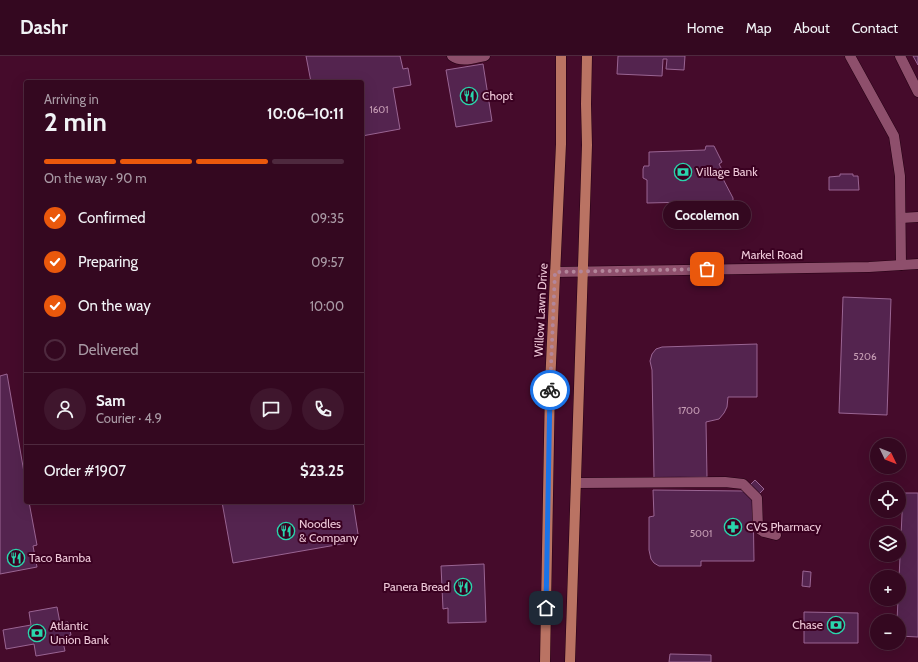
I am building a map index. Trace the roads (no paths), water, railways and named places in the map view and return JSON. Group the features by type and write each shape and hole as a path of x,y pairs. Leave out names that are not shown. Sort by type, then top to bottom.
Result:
{"main road":[{"name":"Willow Lawn Drive","path":"545,662 550,385 561,144 561,56"},
{"path":"570,662 587,145 587,56"}],"street":[{"path":"452,56 456,59 462,60 486,56"},
{"path":"850,56 894,136 900,176 902,265"},
{"path":"900,56 918,92"},
{"path":"901,218 918,217"},
{"name":"Markel Road","path":"555,272 869,267 918,264"},
{"path":"576,483 725,482 743,484 756,498 758,528 764,532 776,535"}],"place":[{"name":"Chopt","path":"469,96"},
{"name":"Village Bank","path":"683,172"},
{"name":"Cocolemon","path":"707,269"},
{"name":"CVS Pharmacy","path":"733,527"},
{"name":"Noodles & Company","path":"286,531"},
{"name":"Taco Bamba","path":"16,558"},
{"name":"Panera Bread","path":"463,587"},
{"name":"Chase","path":"836,625"},
{"name":"Atlantic Union Bank","path":"37,633"}]}
